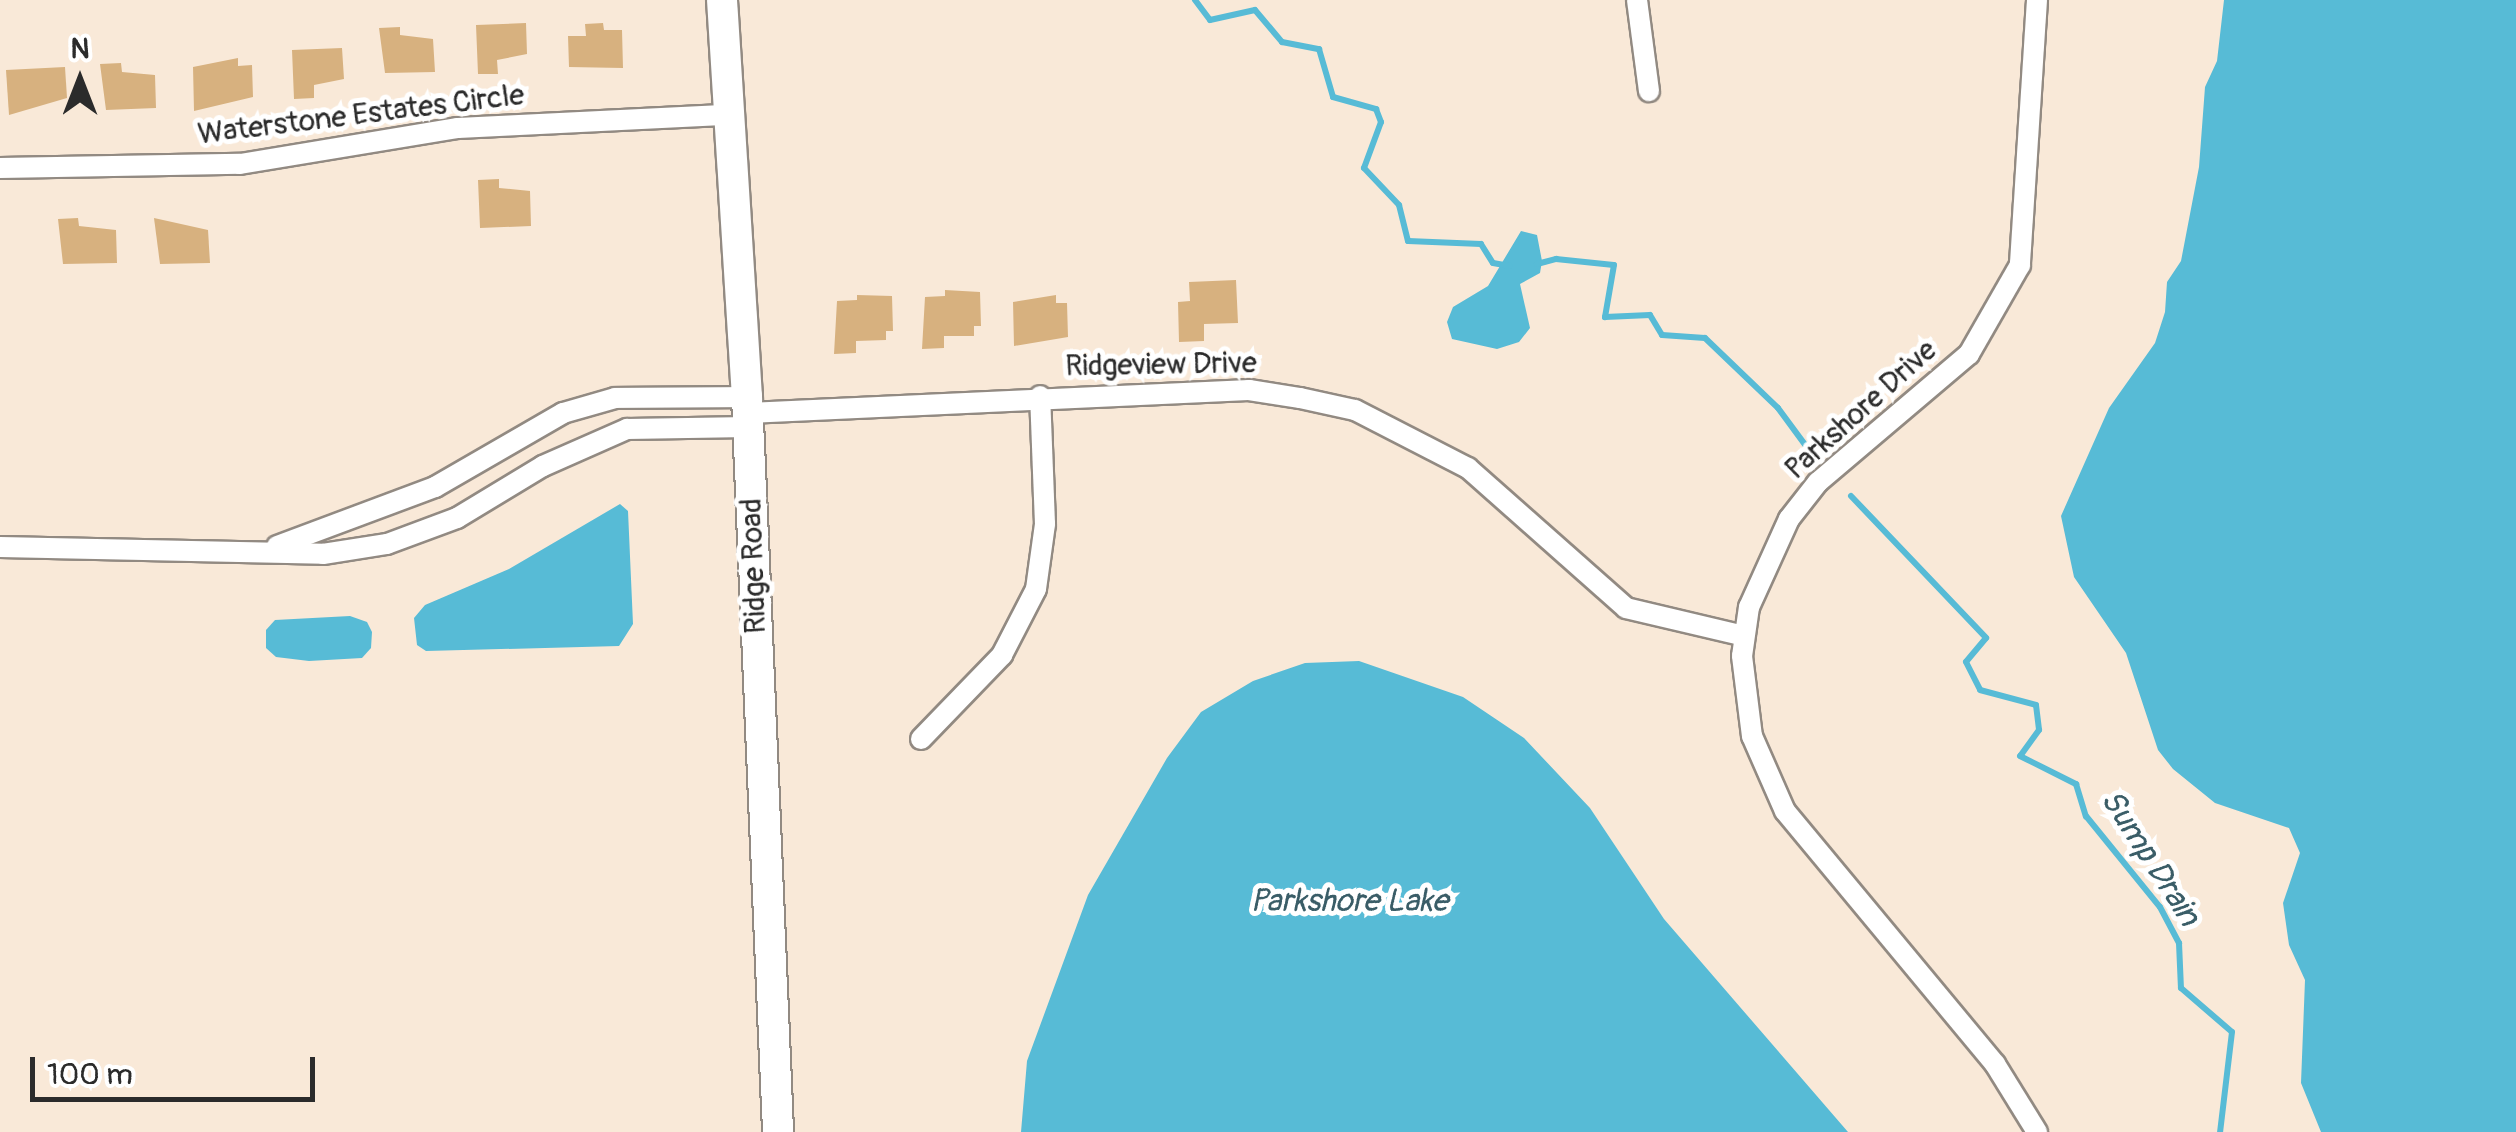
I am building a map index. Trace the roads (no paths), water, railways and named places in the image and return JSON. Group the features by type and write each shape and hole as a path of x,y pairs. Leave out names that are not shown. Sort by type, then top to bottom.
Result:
{"street":[{"name":"Ridge Road","path":"722,0 748,412 778,1132"},
{"path":"1637,0 1649,91"},
{"name":"Parkshore Drive","path":"2037,0 2020,265 1969,354 1818,482 1789,518 1760,575 1744,636 1746,713 1760,764 1785,811 1995,1064 2037,1132"},
{"name":"Waterstone Estates Circle","path":"0,168 240,164 458,128 728,115"},
{"name":"Ridgeview Drive","path":"748,412 1040,396 1249,390 1355,410 1468,468 1626,608 1744,636"},
{"path":"921,739 1002,655 1036,589 1045,524 1040,396"},
{"path":"270,549 468,469 562,413 615,398 748,412"},
{"path":"0,547 270,549 323,554 387,544 486,503 542,466 626,429 748,412"},
{"path":"468,469 486,503"}],"water":[{"path":"2224,0 2516,0 2516,1132 2321,1132 2301,1083 2305,980 2289,945 2283,903 2300,853 2289,828 2215,803 2173,769 2158,750 2126,653 2074,577 2061,516 2109,408 2155,343 2165,312 2167,282 2181,261 2199,167 2205,87 2217,61"},
{"path":"1521,231 1537,235 1542,261 1540,273 1520,284 1530,328 1519,342 1497,349 1452,339 1447,322 1453,307 1488,286"},
{"path":"620,504 628,511 633,624 619,646 426,651 417,645 414,618 425,605 509,569"},
{"path":"350,616 367,622 372,632 371,648 362,658 309,661 276,657 266,648 266,630 275,620"},
{"name":"Parkshore Lake","path":"1359,661 1463,697 1524,738 1590,808 1664,919 1848,1132 1021,1132 1027,1061 1088,895 1167,758 1201,712 1253,681 1305,663"}],"waterway":[{"name":"Sump Drain","path":"1195,0 1210,20 1255,10 1282,42 1319,49 1333,97 1376,109 1381,122 1364,168 1399,205 1408,241 1481,244 1493,263 1510,266"},
{"name":"Sump Drain","path":"1537,264 1556,259 1614,265 1605,317 1650,315 1662,335 1705,338 1778,408 1809,450"},
{"name":"Sump Drain","path":"1851,496 1986,638 1966,662 1980,690 2036,705 2039,730 2020,756 2076,784 2086,816 2160,907 2179,943 2181,988 2232,1032 2220,1132"}]}
